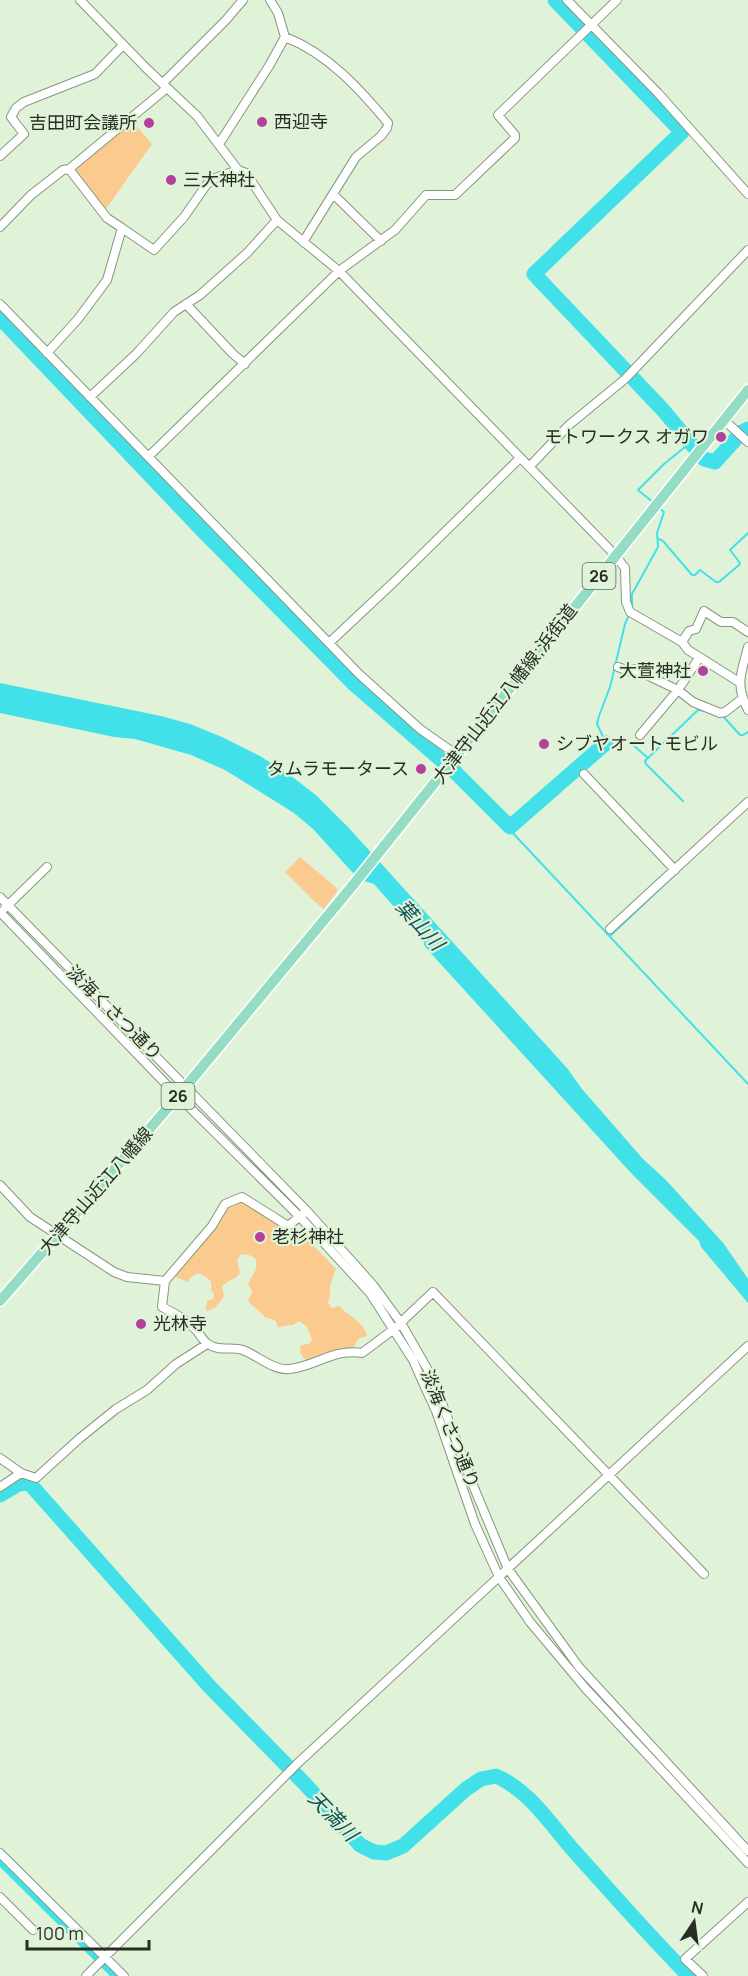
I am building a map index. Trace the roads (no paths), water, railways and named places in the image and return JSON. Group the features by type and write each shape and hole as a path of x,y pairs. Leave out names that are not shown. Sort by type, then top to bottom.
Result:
{"main road":[{"name":"大津守山近江八幡線;浜街道","path":"352,887 748,390"},
{"name":"大津守山近江八幡線","path":"0,1301 187,1086 352,887"}],"street":[{"path":"80,0 197,116 238,170 246,173 278,220 339,271 615,555 625,568 626,602 630,612 682,642 699,658 739,682"},
{"path":"0,227 31,195 63,170 69,169 165,86 243,0"},
{"path":"219,144 285,38 278,13 270,0"},
{"path":"567,0 587,29 673,110 748,194"},
{"path":"149,456 339,271 395,230 426,195 455,195 514,138 515,135 498,115 617,0"},
{"path":"285,38 314,52 340,71 371,101 388,123 381,136 356,157 303,242"},
{"path":"0,156 24,134 10,117 16,108 24,102 95,74 123,45"},
{"path":"69,169 107,218 154,250 184,217 207,184 215,178 238,170"},
{"path":"333,194 381,241"},
{"path":"90,397 136,354 174,312 201,295 247,253 278,220"},
{"path":"47,353 78,319 107,280 122,228"},
{"path":"530,466 569,425 625,379 748,250"},
{"path":"0,304 359,674 420,729 452,762"},
{"path":"186,304 232,354 245,364"},
{"path":"724,420 748,442"},
{"path":"329,643 403,574 520,458"},
{"path":"682,642 689,631 696,629 704,610 721,622 733,622 748,632"},
{"path":"748,647 739,682 742,699 748,710"},
{"path":"640,735 678,690 699,658"},
{"path":"618,667 631,672 634,669 678,690 693,702 720,713 725,712 742,699"},
{"path":"584,774 675,870"},
{"path":"610,929 748,802"},
{"path":"0,912 47,867"},
{"name":"淡海くさつ通り","path":"0,897 99,1000 187,1086 304,1214 373,1285 397,1326 432,1377 495,1542 508,1569 579,1667 748,1851"},
{"name":"淡海くさつ通り","path":"0,912 178,1096 304,1214"},
{"path":"0,1185 30,1216 114,1272 127,1277 165,1281"},
{"path":"304,1214 288,1226 242,1197 225,1204 212,1226 165,1281 162,1307 186,1319 207,1344 221,1349 232,1347 243,1350 276,1367 289,1370 338,1353 351,1351 362,1353 397,1326 433,1292 704,1574"},
{"name":"淡海くさつ通り","path":"397,1326 436,1411 475,1524 499,1577 536,1630 586,1689 748,1863"},
{"path":"0,1458 21,1473 36,1478 116,1409 147,1390 176,1364 207,1344"},
{"path":"86,1976 295,1766 748,1346"},
{"path":"0,1487 21,1473"},
{"path":"0,1853 102,1959 124,1976"},
{"path":"0,1897 33,1930"},
{"path":"703,1976 685,1959 748,1902"}],"water":[{"name":"葉山川","path":"0,683 190,724 260,756 317,796 567,1068 582,1089 643,1159 666,1180 724,1244 748,1279 748,1303 701,1247 699,1241 631,1173 427,949 421,935 374,884 361,880 354,874 313,829 294,813 225,770 191,755 135,739 114,737 0,713"},
{"path":"0,1857 119,1976 110,1976 0,1867"}],"waterway":[{"path":"555,0 682,132 534,274 663,410 704,459 715,462 742,432 748,429"},
{"path":"0,318 205,533 353,683 454,771 510,827 606,743"},
{"path":"654,503 638,490 664,464 690,443"},
{"path":"632,607 632,594 658,547 657,533 664,512 658,507"},
{"path":"659,539 692,575 700,570 719,582 739,565 740,563 730,550 748,533"},
{"path":"629,615 610,687 597,724 606,743 626,739 648,758 645,761 646,764 683,801"},
{"path":"649,757 698,710 705,711"},
{"path":"722,715 740,735 748,732"},
{"path":"510,827 510,830 748,1084"},
{"path":"610,936 682,868"},
{"name":"天満川","path":"0,1495 20,1483 30,1484 209,1686 305,1784 360,1845 374,1852 386,1853 403,1846 466,1789 481,1779 496,1776 519,1790 539,1809 574,1851 689,1976"}],"place":[{"name":"西迎寺","path":"262,122"},
{"name":"吉田町会議所","path":"149,123"},
{"name":"三大神社","path":"171,180"},
{"name":"モトワークス オガワ","path":"721,437"},
{"name":"大萱神社","path":"703,671"},
{"name":"シブヤオートモビル","path":"544,744"},
{"name":"タムラモータース","path":"421,769"},
{"name":"老杉神社","path":"260,1237"},
{"name":"光林寺","path":"141,1324"}]}
